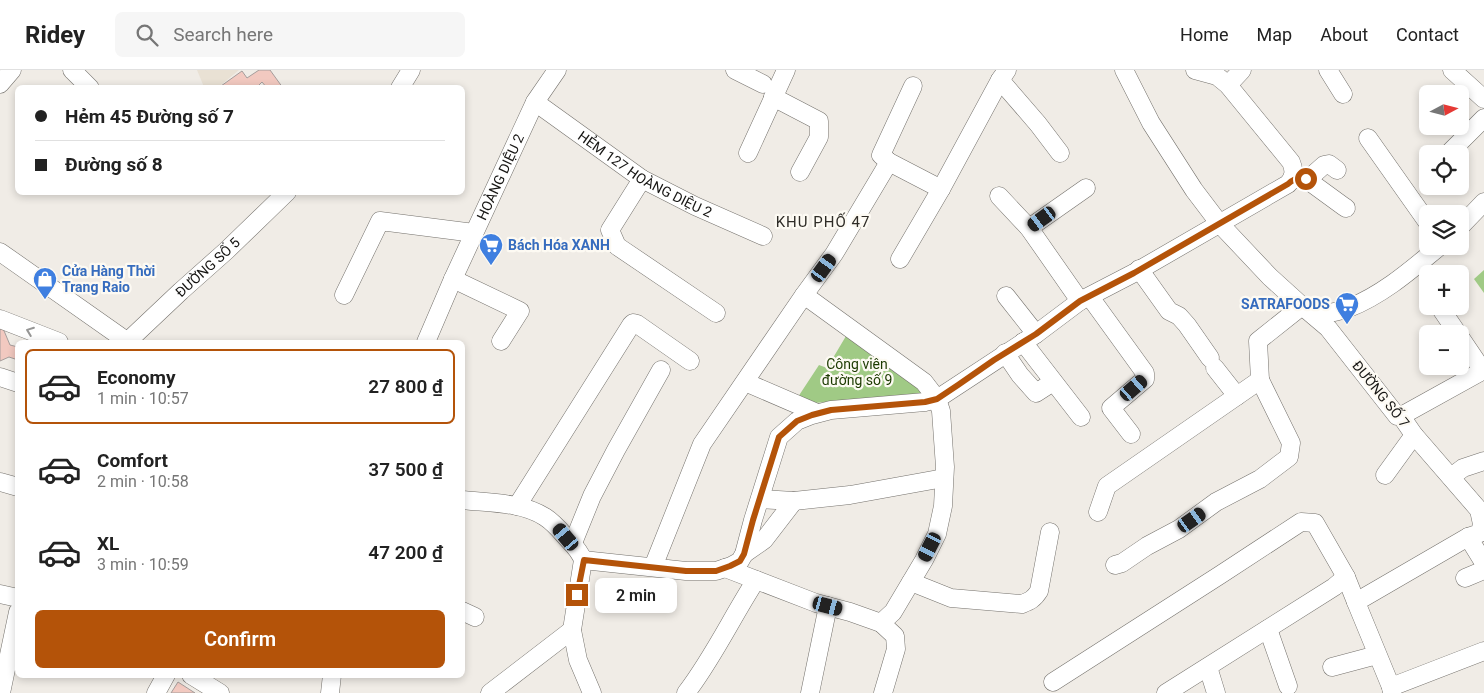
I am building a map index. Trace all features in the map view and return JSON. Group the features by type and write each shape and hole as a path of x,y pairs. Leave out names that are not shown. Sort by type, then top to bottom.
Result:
{"street":[{"path":"0,84 12,70"},
{"path":"72,70 87,85"},
{"path":"402,85 411,70"},
{"name":"HOÀNG DIỆU 2","path":"427,340 534,102 557,70"},
{"path":"735,70 819,121 819,137 800,172"},
{"path":"748,153 768,90 786,70"},
{"name":"ĐƯỜNG SỐ 7","path":"1124,70 1151,123 1194,190 1218,223 1270,277 1328,328 1397,416 1401,416 1414,435 1479,510 1483,523 1480,534 1468,537 1356,602"},
{"path":"1195,70 1218,76 1228,85 1291,162 1297,178 1346,208"},
{"path":"1228,85 1242,70"},
{"path":"1328,70 1343,94"},
{"path":"1452,70 1484,99"},
{"path":"900,259 1004,75 1060,153"},
{"path":"913,86 881,155 889,162 940,189"},
{"name":"HẺM 127 HOÀNG DIỆU 2","path":"534,102 642,179 695,206 763,236"},
{"path":"1457,145 1484,118"},
{"path":"1368,138 1419,210"},
{"path":"654,567 702,444 834,254 889,162"},
{"path":"584,560 686,571 716,571 740,561 744,554 747,538 779,437 797,421 831,410 925,402 937,399 1085,299 1139,270 1297,178 1324,165 1330,164 1337,170"},
{"path":"642,179 610,230 617,246 716,313"},
{"path":"1029,228 1086,188"},
{"name":"ĐƯỜNG SỐ 5","path":"130,340 284,195"},
{"path":"999,196 1029,228 1145,373 1146,379 1111,408 1131,434"},
{"path":"1469,218 1484,202"},
{"path":"344,295 380,221 474,233"},
{"path":"0,252 125,340"},
{"path":"1115,564 1122,563 1147,546 1179,529 1216,502 1260,479 1289,458 1291,443 1260,380 1258,342 1308,311 1349,308 1376,294 1405,275 1429,255"},
{"path":"1139,270 1169,311 1178,316 1187,325 1237,396"},
{"path":"453,279 520,311 501,341"},
{"path":"804,295 924,382 937,399 941,412 945,467 943,506 937,534 893,612 881,623"},
{"path":"1006,296 1053,382 1081,417"},
{"path":"0,319 54,340"},
{"path":"517,506 631,325 637,324 690,361"},
{"path":"1401,416 1483,371 1469,350"},
{"path":"1005,353 1020,375 1036,393 1053,382"},
{"path":"572,543 592,496 661,370"},
{"path":"0,377 15,382"},
{"path":"1098,512 1107,486 1260,380"},
{"path":"745,382 818,413"},
{"path":"1386,475 1414,435"},
{"path":"1450,477 1463,468 1484,461"},
{"path":"760,499 794,501 850,495 944,478"},
{"path":"0,482 15,486"},
{"path":"465,500 517,506 545,516 580,552 584,560 572,630 578,660 592,693"},
{"path":"744,554 764,540 794,501"},
{"path":"1053,682 1301,522 1315,523 1346,577 1392,690 1484,651"},
{"path":"911,582 951,598 1022,604 1029,602 1039,591 1050,532"},
{"path":"1468,537 1484,563"},
{"path":"725,568 828,606 881,623 895,636 896,649 882,693"},
{"path":"1465,578 1484,570"},
{"path":"1166,693 1334,587 1346,577"},
{"path":"686,693 708,661 735,612 756,580"},
{"path":"0,594 15,597"},
{"path":"810,693 828,606"},
{"path":"2,693 15,627"},
{"path":"1268,629 1288,686"},
{"path":"490,693 572,630"},
{"path":"1332,667 1377,655"},
{"path":"1208,667 1216,693"},
{"path":"156,693 164,678"},
{"path":"196,678 220,693"},
{"path":"330,693 332,678"}],"shaded area":[{"path":"197,70 239,70 221,85 203,85"}],"green space":[{"path":"1484,270 1484,293 1474,279"},
{"name":"Công viên đường số 9","path":"849,331 924,391 920,396 813,403 796,400 819,365 827,368"}],"building":[{"path":"259,70 270,70 281,85 264,85 262,82 259,85 222,85 242,71 247,78"},
{"path":"2,326 10,345 15,346 15,359 9,357 0,361 0,327"},
{"path":"178,682 195,693 171,693"}],"place":[{"name":"Bách Hóa XANH","path":"491,266"},
{"name":"Cửa Hàng Thời Trang Raio","path":"45,300"},
{"name":"SATRAFOODS","path":"1347,325"}],"district":[{"name":"KHU PHỐ 47","path":"823,222"}],"route":[{"path":"577,595 584,560 686,571 716,571 740,561 744,554 747,538 779,437 797,421 831,410 925,402 937,399 1036,334 1080,301 1139,270 1292,180 1306,179"}]}
